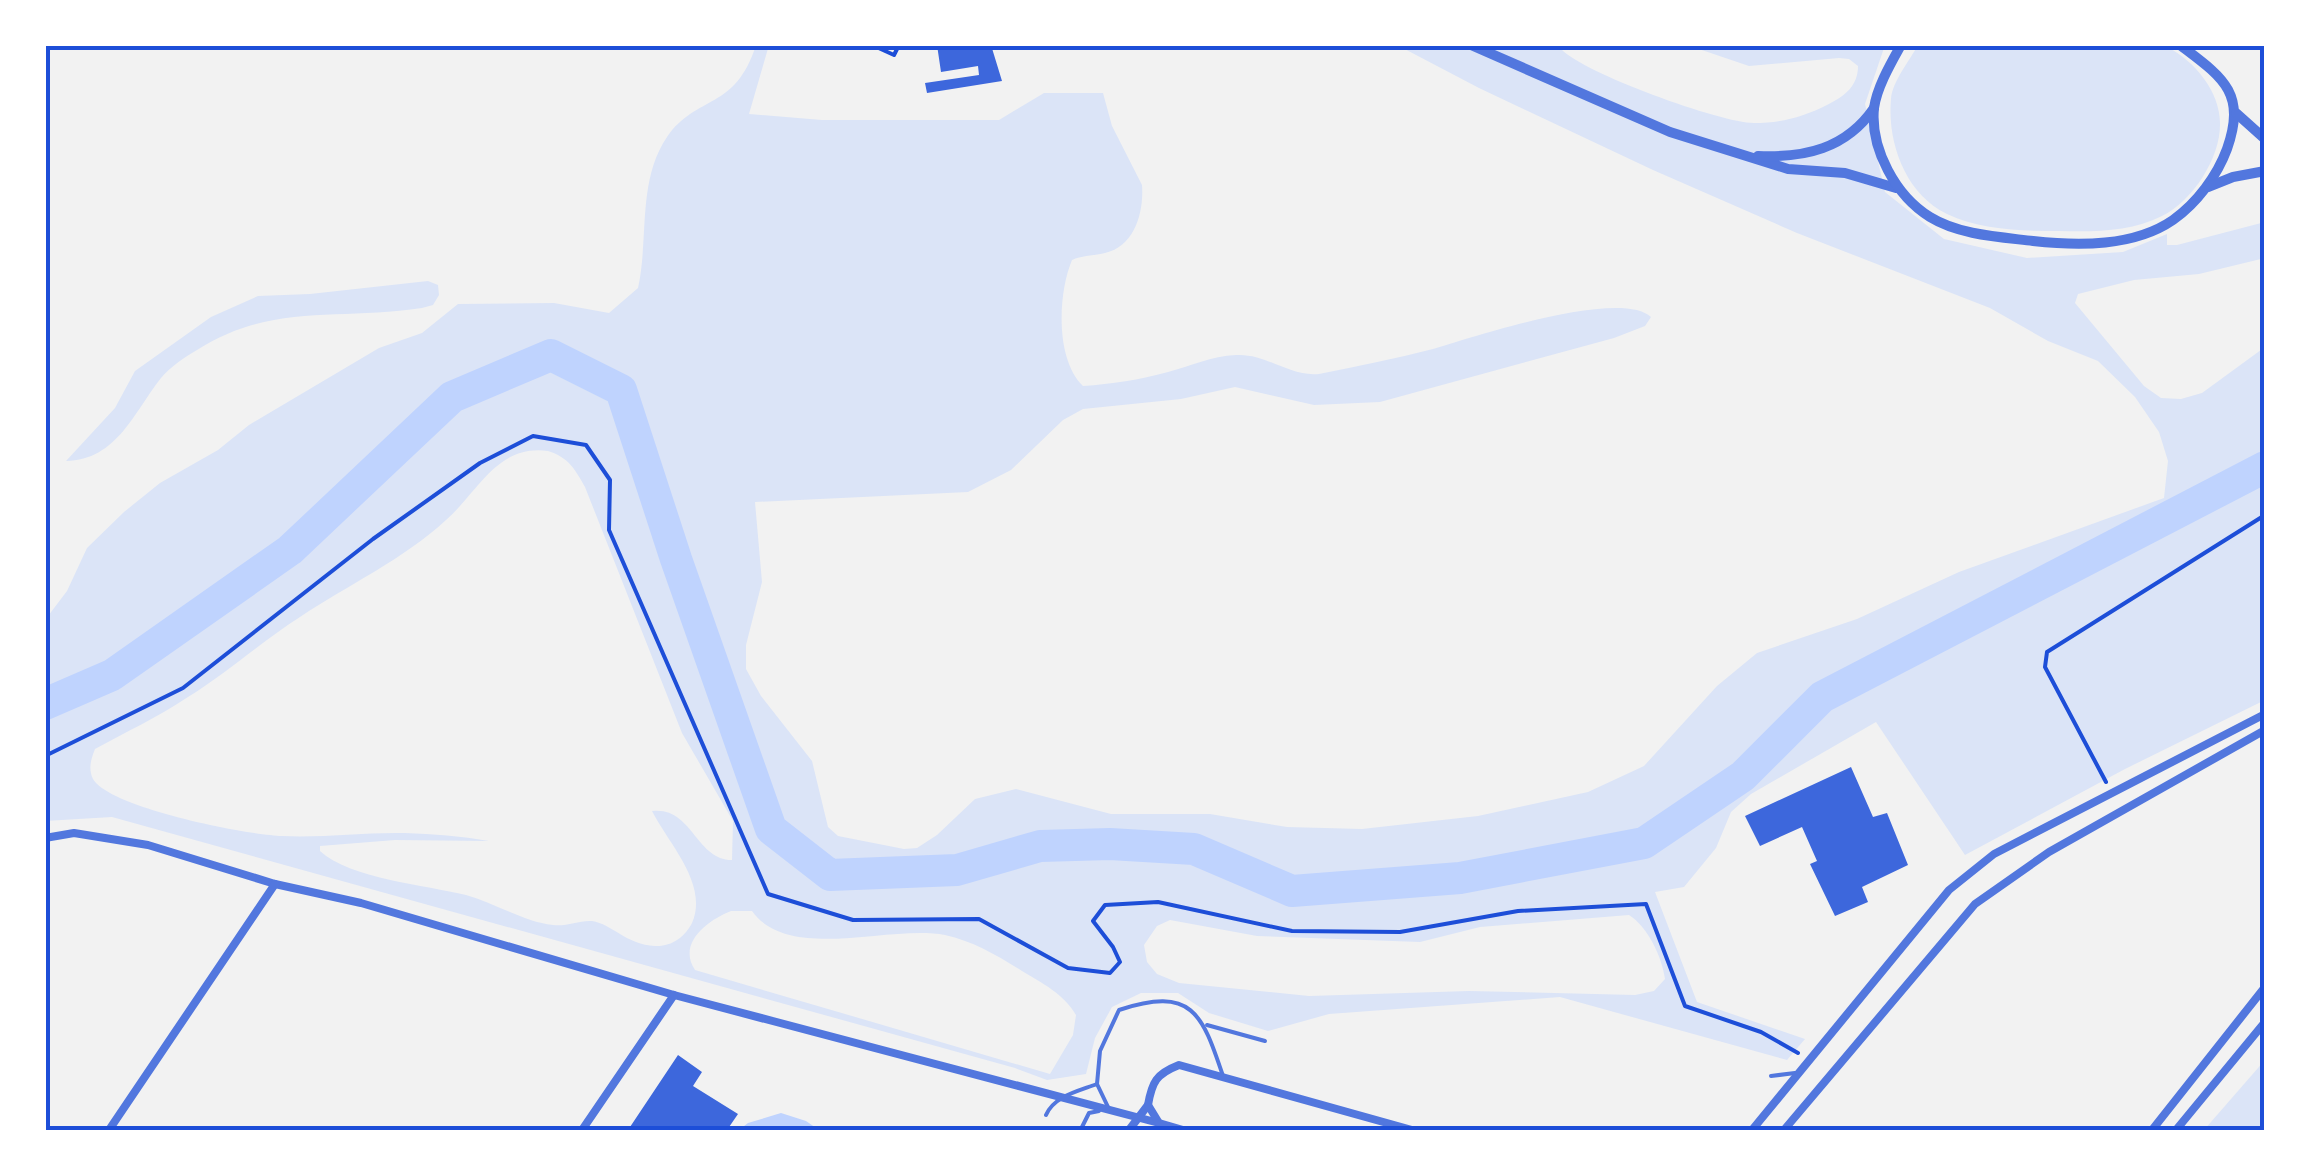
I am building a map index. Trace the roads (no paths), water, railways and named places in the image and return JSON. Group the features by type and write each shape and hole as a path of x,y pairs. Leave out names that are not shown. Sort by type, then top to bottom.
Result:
{"street":[{"path":"1470,45 1670,132 1788,169 1845,173 1896,188 1930,218 1955,228 2059,244 2132,238 2153,230 2174,219 2207,188 2221,165 2236,113 2223,78 2180,45"},
{"path":"1743,156 1799,155 1827,149 1864,123 1901,45"},
{"path":"1874,108 1880,148 1896,188"},
{"path":"2236,113 2265,140"},
{"path":"2207,188 2232,177 2265,171"},
{"path":"1752,1130 1949,890 1994,854 2265,714"},
{"path":"1784,1130 1975,904 2048,852 2265,730"},
{"path":"45,838 74,833 148,845 674,995 1184,1130"},
{"path":"109,1130 275,884"},
{"path":"2152,1130 2265,987"},
{"path":"582,1130 674,995"},
{"path":"2176,1130 2265,1022"},
{"path":"1128,1130 1148,1106 1152,1082 1162,1071 1179,1065 1412,1130"},
{"path":"1148,1106 1159,1123"}],"lane":[{"path":"1082,1126 1089,1113 1111,1108 1097,1084 1100,1051 1119,1010 1152,1000 1182,1004 1206,1025 1264,1042"},
{"path":"1206,1025 1223,1076"},
{"path":"1771,1076 1800,1072"},
{"path":"1046,1115 1050,1106 1066,1096 1097,1084"}],"water":[{"path":"781,1113 819,1130 739,1130 748,1123"}],"waterway":[{"path":"45,704 112,675 290,550 452,397 551,355 621,390 771,829 830,875 957,870 1040,846 1110,844 1194,849 1292,891 1460,878 1644,843 1743,776 1822,697 2265,467"}]}
